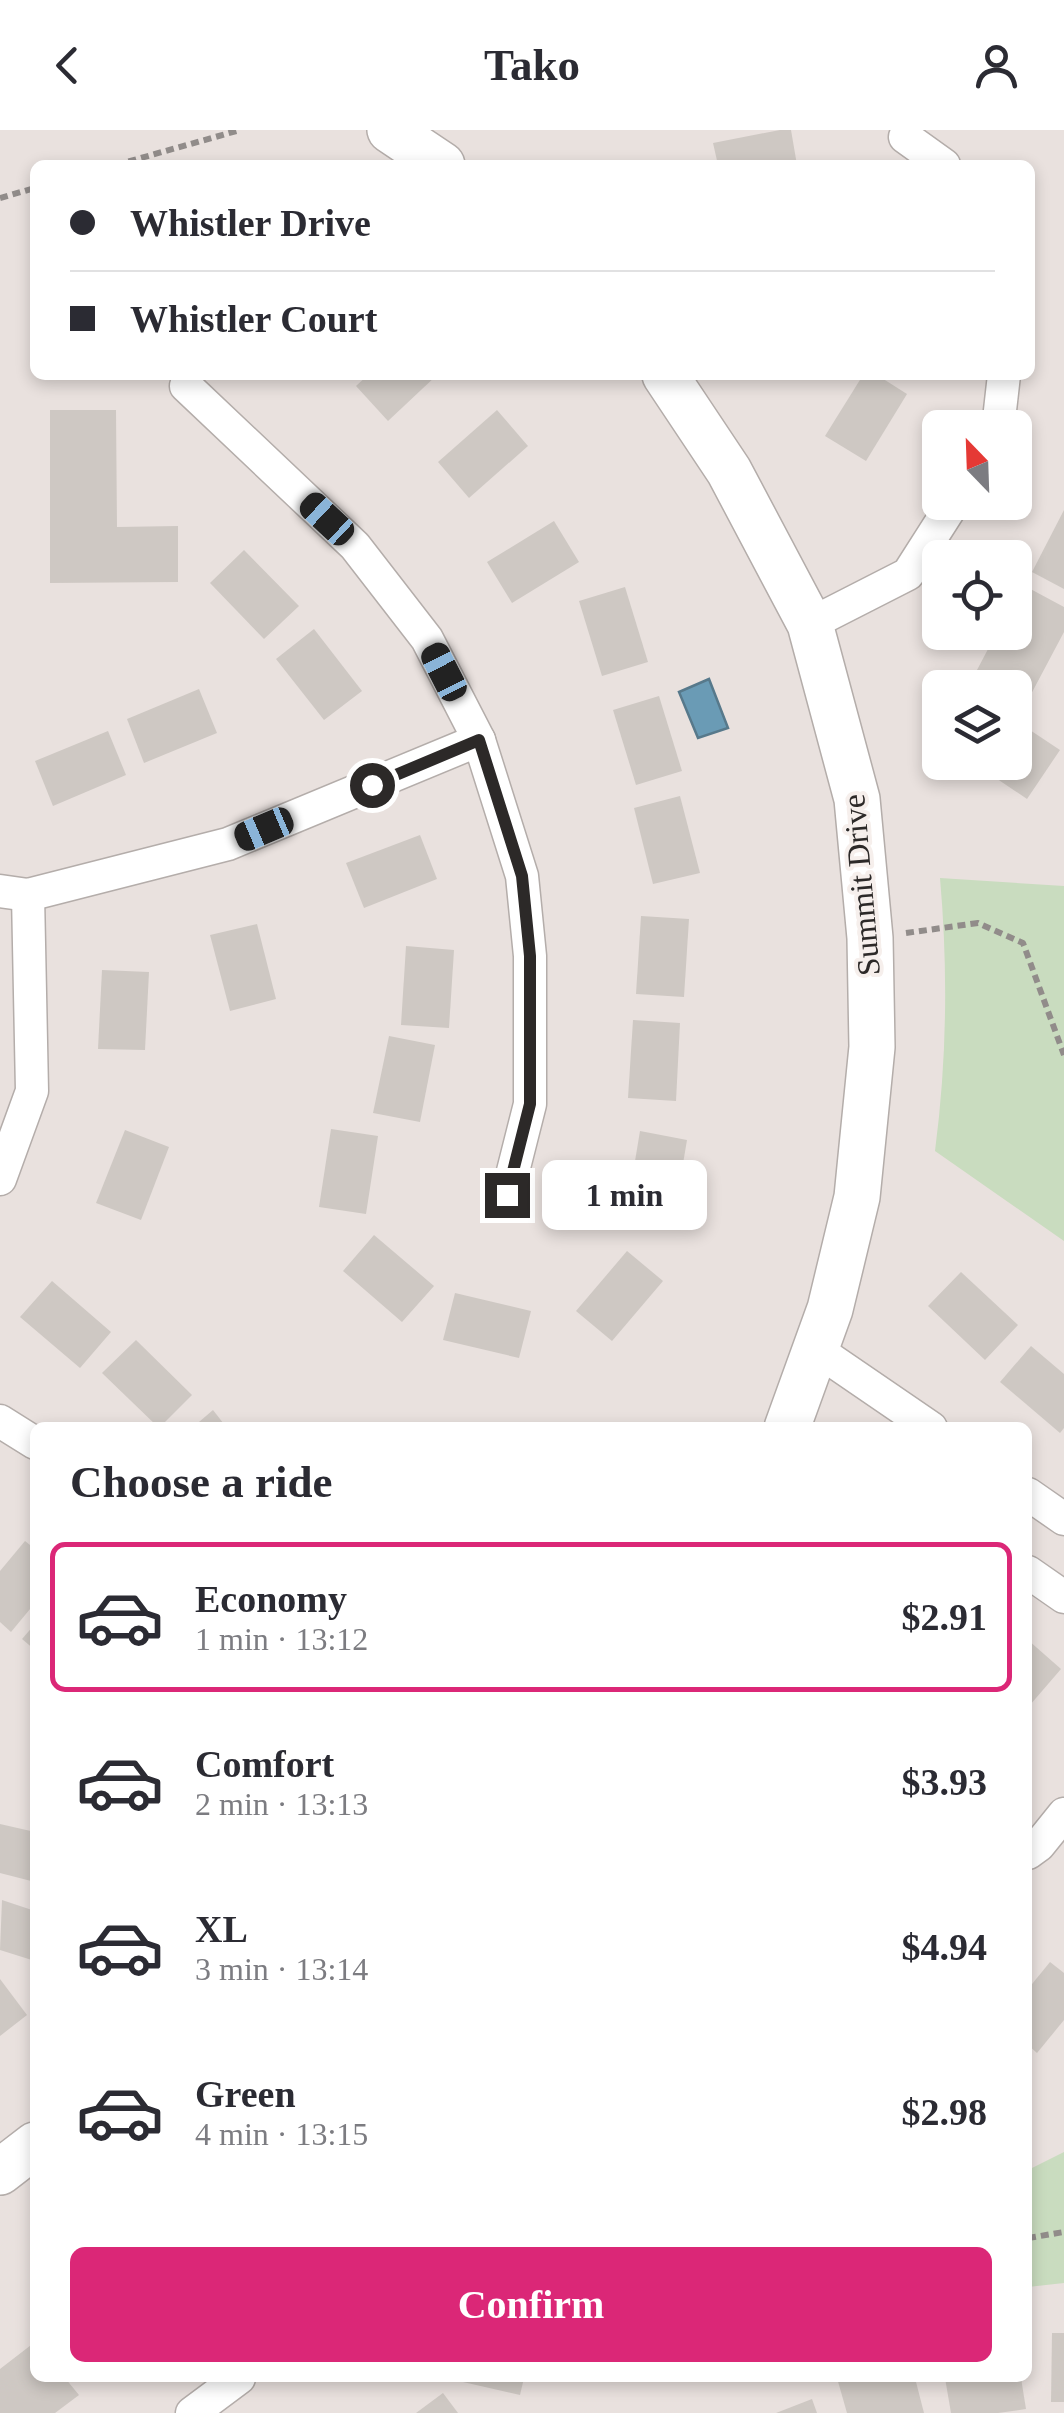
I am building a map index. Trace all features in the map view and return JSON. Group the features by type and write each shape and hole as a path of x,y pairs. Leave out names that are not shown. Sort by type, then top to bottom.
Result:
{"main road":[{"path":"390,130 435,160"},
{"name":"Summit Drive","path":"668,380 729,471 810,624 857,799 870,938 872,1047 857,1198 817,1350 789,1422"},
{"path":"0,2172 30,2149"}],"street":[{"path":"905,137 937,160"},
{"path":"1000,410 1003,380"},
{"path":"186,386 355,546 427,639 479,740 522,876 530,956 530,1104 507,1195"},
{"path":"810,624 908,574 942,520"},
{"path":"0,1179 32,1092 14,893 228,844 479,740"},
{"path":"817,1350 922,1422"},
{"path":"0,1421 30,1440"},
{"path":"1032,1497 1064,1519"},
{"path":"1032,1575 1064,1597"},
{"path":"1032,1850 1064,1814"},
{"path":"192,2413 233,2382"}],"path":[{"path":"134,160 240,130"},
{"path":"0,198 30,189"},
{"path":"870,938 978,924 1023,943 1064,1055"},
{"path":"1032,2237 1064,2232"}],"green space":[{"path":"940,878 1064,886 1064,1241 935,1151 945,1014"},
{"path":"1064,2152 1064,2283 1032,2287 1032,2168"}],"water":[{"path":"709,679 728,728 698,738 679,692"}],"building":[{"path":"791,130 796,160 717,160 713,143"},
{"path":"363,380 432,380 388,421 356,386"},
{"path":"860,380 885,380 907,394 866,461 825,436"},
{"path":"50,410 116,410 117,527 178,526 178,582 50,583"},
{"path":"497,410 528,446 469,498 438,462"},
{"path":"1064,510 1064,589 1032,572"},
{"path":"554,521 579,562 512,603 487,562"},
{"path":"244,550 299,606 264,639 210,583"},
{"path":"625,587 648,662 602,676 579,601"},
{"path":"1032,590 1064,607 1064,632 1032,692 1032,670 977,670 988,650 1032,650"},
{"path":"314,629 362,691 324,720 276,659"},
{"path":"199,689 217,733 144,763 127,719"},
{"path":"659,696 682,771 636,785 613,710"},
{"path":"108,731 126,775 53,806 35,761"},
{"path":"1032,731 1060,750 1027,799 999,780 1032,780"},
{"path":"680,796 700,873 653,884 634,808"},
{"path":"420,835 437,879 364,908 346,863"},
{"path":"641,916 689,919 684,997 636,994"},
{"path":"257,924 276,999 230,1011 210,935"},
{"path":"406,946 454,950 449,1028 401,1025"},
{"path":"102,970 149,972 145,1050 98,1049"},
{"path":"633,1020 680,1023 676,1101 628,1098"},
{"path":"389,1036 435,1045 420,1122 373,1113"},
{"path":"331,1129 378,1136 366,1214 319,1207"},
{"path":"125,1130 169,1147 141,1220 96,1203"},
{"path":"640,1131 687,1140 674,1217 627,1209"},
{"path":"374,1235 434,1286 402,1322 343,1271"},
{"path":"627,1251 663,1281 612,1341 576,1311"},
{"path":"961,1272 1018,1325 985,1360 928,1306"},
{"path":"52,1281 111,1332 80,1368 20,1317"},
{"path":"455,1293 531,1311 519,1358 443,1340"},
{"path":"136,1340 192,1395 165,1422 153,1422 102,1373"},
{"path":"1031,1346 1064,1374 1064,1428 1060,1433 1000,1382"},
{"path":"213,1410 222,1422 199,1422"},
{"path":"25,1541 30,1545 30,1609 11,1632 0,1622 0,1571"},
{"path":"30,1630 30,1646 22,1639"},
{"path":"1032,1644 1061,1669 1032,1703"},
{"path":"0,1824 30,1831 30,1881 0,1873"},
{"path":"2,1900 30,1909 30,1959 0,1950"},
{"path":"1050,1962 1064,1973 1064,2020 1037,2053 1032,2049 1032,1984"},
{"path":"0,1979 27,2015 0,2036"},
{"path":"1052,2333 1064,2333 1064,2402 1051,2402"},
{"path":"30,2346 30,2382 68,2382 79,2395 55,2413 0,2413 0,2369"},
{"path":"463,2382 523,2382 520,2395"},
{"path":"838,2382 916,2382 924,2413 847,2413"},
{"path":"946,2382 1022,2382 1026,2409 951,2413"},
{"path":"443,2393 458,2413 416,2413"},
{"path":"812,2399 817,2413 776,2413"}],"route":[{"path":"372,785 479,740 496,790 522,876 530,956 530,1104 507,1195"}]}
